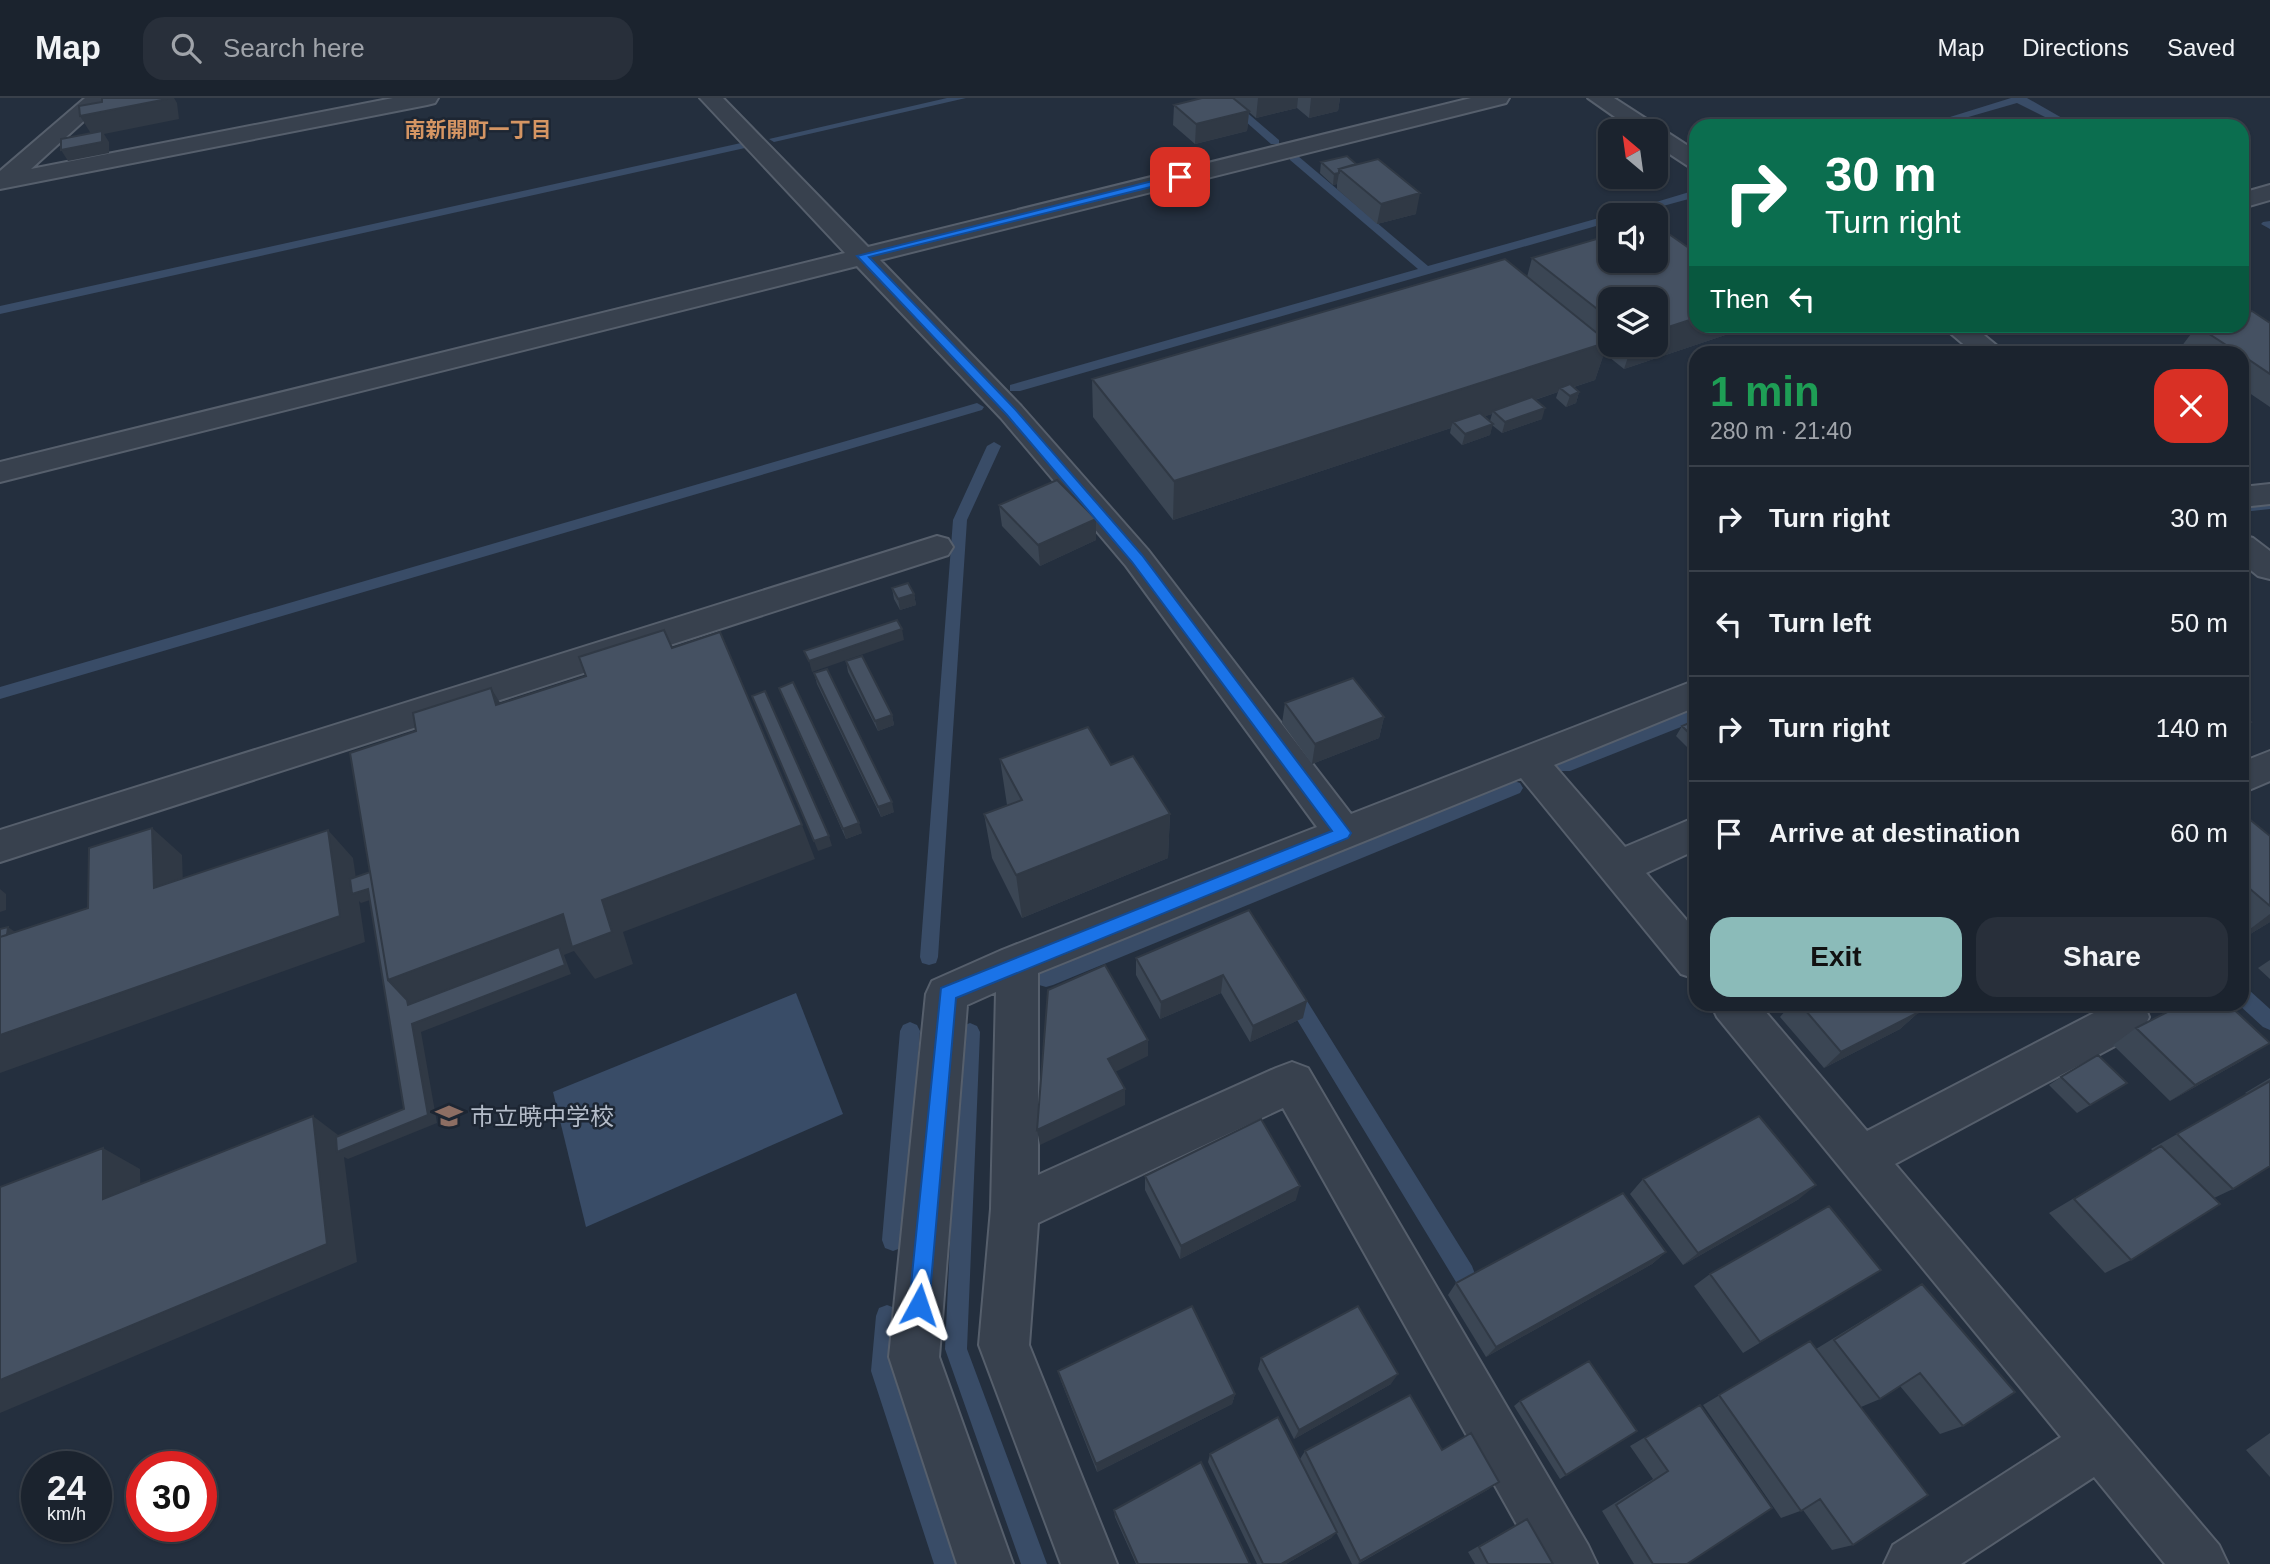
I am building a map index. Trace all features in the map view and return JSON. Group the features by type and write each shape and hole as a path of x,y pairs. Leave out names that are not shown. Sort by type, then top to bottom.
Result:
{"street":[{"path":"1,182 98,98"},
{"path":"1,182 427,98"},
{"path":"712,98 1011,412 1137,558 1343,833"},
{"path":"0,472 1498,98"},
{"path":"1599,98 1631,119"},
{"path":"1668,143 1689,156"},
{"path":"2249,199 2270,192"},
{"path":"1965,333 1982,346"},
{"path":"2249,496 2270,494"},
{"path":"0,846 937,547"},
{"path":"2249,552 2270,568"},
{"path":"985,1564 914,1357 947,994 1017,963 1689,696"},
{"path":"1528,760 1689,953"},
{"path":"2249,775 2270,765"},
{"path":"1618,868 1689,836"},
{"path":"1017,963 1015,1209 1004,1345 1088,1564"},
{"path":"1738,1011 2200,1564"},
{"path":"1861,1158 2127,1017"},
{"path":"1015,1209 1292,1082 1569,1564"},
{"path":"1912,1564 2099,1443"}],"water":[{"path":"796,993 843,1114 586,1227 553,1092"}],"building":[{"path":"102,98 167,99 80,116 79,106 102,102"},
{"path":"1202,98 1233,98 1249,111 1196,124 1174,105"},
{"path":"102,131 102,142 61,150 61,139"},
{"path":"1347,156 1356,164 1339,169 1339,173 1334,174 1321,162"},
{"path":"1378,159 1420,193 1381,204 1339,169"},
{"path":"1668,233 1689,248 1689,320 1668,327 1668,287 1598,287 1598,310 1532,258 1598,239 1598,273 1668,273"},
{"path":"1505,259 1598,334 1598,345 1174,481 1092,379"},
{"path":"2252,311 2270,323 2270,374 2249,360 2249,346 2228,346 2208,333 2249,333 2249,312"},
{"path":"1570,384 1579,392 1570,396 1560,388"},
{"path":"1532,397 1545,408 1505,422 1493,411"},
{"path":"1480,413 1493,424 1465,434 1453,422"},
{"path":"1057,480 1096,519 1038,545 999,505"},
{"path":"908,583 914,594 898,599 892,588"},
{"path":"897,620 902,629 809,661 804,651"},
{"path":"664,630 672,648 720,632 802,825 602,900 612,932 572,947 563,914 388,980 350,753 416,731 413,713 491,688 496,705 586,676 579,657"},
{"path":"862,656 892,715 875,721 846,661"},
{"path":"827,669 892,802 878,807 814,673"},
{"path":"1353,678 1384,717 1315,744 1285,703"},
{"path":"793,682 859,823 843,829 779,688"},
{"path":"765,691 829,836 814,841 752,696"},
{"path":"1689,723 1689,733 1682,726"},
{"path":"1088,727 1111,765 1133,756 1170,814 1016,875 984,814 1022,800 1000,759"},
{"path":"2249,819 2270,836 2270,906 2249,888"},
{"path":"152,828 154,888 328,830 340,916 0,1035 0,937 88,908 89,848"},
{"path":"370,872 388,980 407,1000 408,1005 559,947 565,965 412,1024 428,1115 337,1152 336,1137 404,1109 368,889 352,894 350,879"},
{"path":"1249,910 1307,1001 1253,1026 1223,975 1161,1002 1136,958"},
{"path":"8,927 7,935 0,937 0,929"},
{"path":"1105,965 1148,1040 1108,1059 1125,1089 1037,1130 1048,990"},
{"path":"1806,1011 1919,1012 1841,1052"},
{"path":"2169,1011 2236,1011 2270,1043 2195,1085 2136,1028"},
{"path":"2098,1055 2127,1083 2090,1105 2061,1077"},
{"path":"2270,1081 2270,1166 2233,1189 2177,1134"},
{"path":"313,1116 327,1244 0,1380 0,1187 103,1148 103,1199"},
{"path":"1759,1116 1816,1185 1698,1253 1643,1179"},
{"path":"1261,1119 1300,1186 1181,1246 1145,1176"},
{"path":"2161,1146 2220,1204 2131,1260 2074,1199"},
{"path":"1623,1193 1666,1252 1496,1347 1456,1283"},
{"path":"1829,1206 1881,1270 1760,1342 1710,1274"},
{"path":"1922,1284 2015,1392 1963,1426 1920,1373 1880,1399 1834,1340"},
{"path":"1192,1306 1235,1394 1096,1464 1058,1371"},
{"path":"1358,1306 1398,1374 1299,1430 1261,1358"},
{"path":"1810,1341 1928,1495 1853,1545 1820,1499 1801,1511 1719,1395"},
{"path":"1589,1361 1637,1431 1566,1475 1520,1401"},
{"path":"1410,1395 1442,1450 1471,1433 1499,1482 1360,1561 1305,1451"},
{"path":"1700,1405 1772,1508 1687,1564 1653,1564 1616,1505 1668,1471 1645,1438"},
{"path":"1278,1417 1337,1532 1281,1564 1263,1564 1210,1454"},
{"path":"1201,1462 1250,1564 1138,1564 1114,1510"},
{"path":"1527,1519 1553,1564 1488,1564 1479,1547"}],"waterway":[{"path":"774,139 961,98"},
{"path":"1224,98 1275,142"},
{"path":"1950,119 2018,99"},
{"path":"2018,99 2057,119"},
{"path":"0,310 741,146"},
{"path":"1294,158 1426,270"},
{"path":"1661,203 1689,195"},
{"path":"1426,270 1598,221"},
{"path":"1015,388 1426,270"},
{"path":"0,693 977,407"},
{"path":"929,957 960,520 994,446"},
{"path":"2249,506 2270,504"},
{"path":"1564,766 1689,717"},
{"path":"1046,979 1514,788"},
{"path":"1292,994 1464,1274"},
{"path":"2249,1002 2270,1021"},
{"path":"893,1240 910,1031"},
{"path":"970,1032 956,1349 1034,1564"},
{"path":"887,1316 883,1371 947,1564"}],"place":[{"name":"市立暁中学校","path":"449,1116"}],"district":[{"name":"南新開町一丁目","path":"478,129"}],"route":[{"path":"919,1305 947,994 1017,963 1343,833 1137,558 1011,412 862,256 1180,177"}]}
